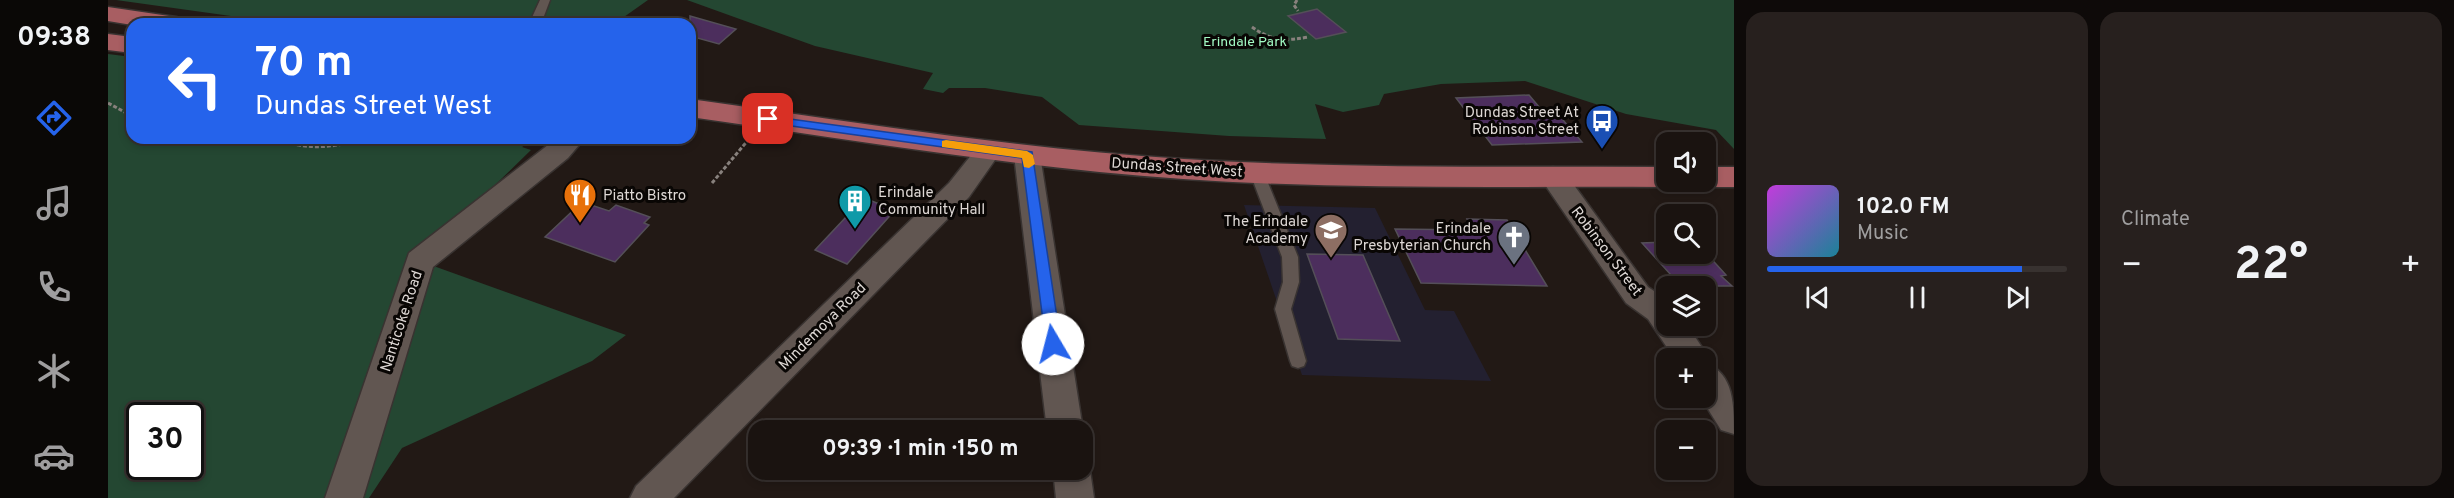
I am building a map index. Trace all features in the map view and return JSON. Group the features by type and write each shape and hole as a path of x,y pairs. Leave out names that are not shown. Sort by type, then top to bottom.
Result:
{"main road":[{"path":"108,14 135,18"},
{"path":"108,42 126,44"},
{"name":"Dundas Street West","path":"696,109 1027,155 1257,173 1656,177"},
{"path":"1716,177 1734,177"}],"street":[{"name":"Nanticoke Road","path":"344,498 420,261 566,144"},
{"name":"Mindemoya Road","path":"649,498 959,190 989,150"},
{"path":"1027,155 1064,420"},
{"name":"Robinson Street","path":"1553,176 1637,295 1656,308"},
{"path":"1716,392 1734,418"},
{"path":"1072,480 1075,498"}],"lane":[{"path":"538,18 545,0"},
{"path":"1257,173 1290,257 1291,282 1283,309 1298,361"}],"path":[{"path":"1298,0 1294,5 1298,11"},
{"path":"1252,27 1271,40 1282,41 1309,37"},
{"path":"108,103 126,113"},
{"path":"712,183 749,138"},
{"path":"292,144 310,150 345,144"}],"shaded area":[{"name":"The Erindale Academy","path":"1244,205 1375,208 1425,310 1454,311 1491,381 1302,375"}],"green space":[{"path":"116,0 648,0 622,18 246,18"},
{"name":"Erindale Park","path":"687,0 1734,0 1734,149 1716,130 1626,114 1525,81 1441,84 1384,94 1379,105 1343,112 1315,104 1326,139 1229,136 1079,125 1042,97 985,88 949,88 943,93 923,89 933,73 815,46"},
{"path":"108,54 126,56 126,144 526,144 522,147 531,150 494,186 413,252 428,264 626,335 592,361 402,448 369,498 108,498"}],"building":[{"path":"1317,9 1346,32 1316,39 1288,16"},
{"path":"690,16 736,29 719,44 696,38 696,18 690,18"},
{"path":"1529,95 1545,114 1557,113 1582,142 1492,145 1456,98"},
{"name":"Erindale Community Hall","path":"864,198 895,210 847,264 815,250"},
{"path":"582,202 609,211 616,205 650,217 644,223 649,225 615,262 545,237"},
{"path":"1467,219 1507,220 1547,286 1421,283 1395,229 1473,230"},
{"path":"1656,242 1656,258 1642,243"},
{"path":"1307,254 1363,255 1400,341 1338,339"},
{"path":"1661,264 1716,264 1726,275 1721,276 1732,286 1716,286 1716,276 1672,276"}],"slow traffic":[{"path":"946,144 1027,155 1029,164"}],"place":[{"name":"Dundas Street At Robinson Street","path":"1602,150"},
{"name":"Piatto Bistro","path":"580,224"},
{"name":"Erindale Community Hall","path":"855,230"},
{"name":"The Erindale Academy","path":"1331,259"},
{"name":"Erindale Presbyterian Church","path":"1514,266"}],"route":[{"path":"768,119 1027,155 1053,344"}]}
